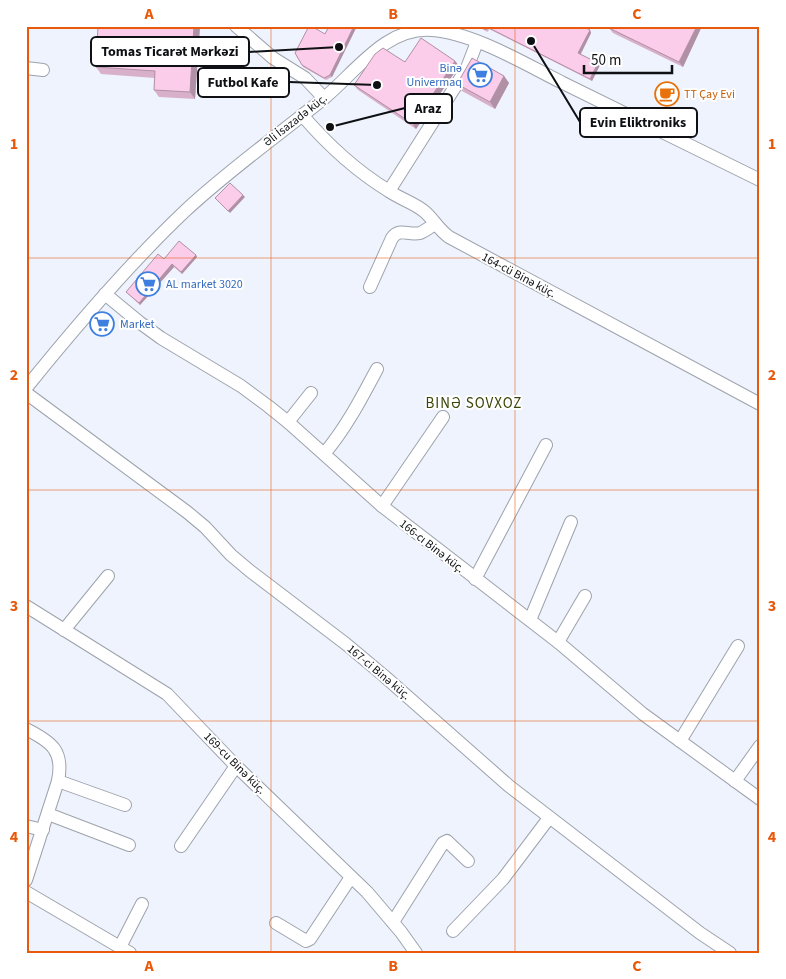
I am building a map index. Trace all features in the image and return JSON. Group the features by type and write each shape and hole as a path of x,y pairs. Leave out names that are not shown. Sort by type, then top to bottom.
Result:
{"street":[{"path":"236,26 273,58 305,78 324,98"},
{"name":"Əli İsazadə küç.","path":"26,388 82,318 142,254 202,196 264,144 324,98 384,45 406,33 431,30 478,42 760,180"},
{"path":"389,192 467,68 478,42"},
{"path":"26,68 43,70"},
{"name":"164-cü Binə küç.","path":"302,116 342,156 389,192 426,213 449,237 760,404"},
{"path":"370,287 396,233 418,233 435,224"},
{"name":"166-cı Binə küç.","path":"105,294 161,338 241,386 288,422 382,506 558,642 643,714 760,798"},
{"path":"324,454 338,438 350,419 377,369"},
{"name":"167-ci Binə küç.","path":"26,393 199,522 250,571 361,656 509,786 549,818 700,933 730,953"},
{"path":"288,422 311,393"},
{"path":"382,506 443,417"},
{"path":"475,579 546,445"},
{"path":"530,620 571,522"},
{"path":"64,630 108,576"},
{"path":"558,642 586,596"},
{"name":"169-cu Binə küç.","path":"26,606 167,694 236,766 352,877 393,922 416,953"},
{"path":"680,741 738,646"},
{"path":"26,729 47,741 55,749 61,765 48,814 26,880"},
{"path":"734,781 760,746"},
{"path":"182,846 236,766"},
{"path":"58,781 125,804"},
{"path":"48,814 129,845"},
{"path":"453,931 503,879 549,818"},
{"path":"26,826 43,830"},
{"path":"393,922 443,843 447,842 468,860"},
{"path":"276,924 306,941 310,939 352,877"},
{"path":"26,892 125,950 142,904"}],"building":[{"path":"98,26 194,26 190,92 154,90 155,71 96,67"},
{"path":"309,26 325,34 329,26 354,26 330,75 324,78 302,65 295,53"},
{"path":"479,26 582,26 590,30 578,53 598,63 590,79 487,27 486,30"},
{"path":"610,26 697,26 679,62 609,28"},
{"path":"421,38 455,61 413,124 354,85 375,54 383,48 405,62"},
{"path":"472,58 504,76 490,102 457,84"},
{"path":"230,183 243,195 228,211 215,198"},
{"path":"179,241 196,255 181,272 172,264 139,303 126,292 158,254 164,259"}],"place":[{"name":"Evin Eliktroniks","path":"531,41"},
{"name":"Tomas Ticarət Mərkəzi","path":"339,47"},
{"name":"Binə Univermaq","path":"480,75"},
{"name":"Futbol Kafe","path":"377,85"},
{"name":"TT Çay Evi","path":"667,94"},
{"name":"Araz","path":"330,127"},
{"name":"AL market 3020","path":"148,284"},
{"name":"Market","path":"102,324"}],"district":[{"name":"BINƏ SOVXOZ","path":"474,403"}]}
